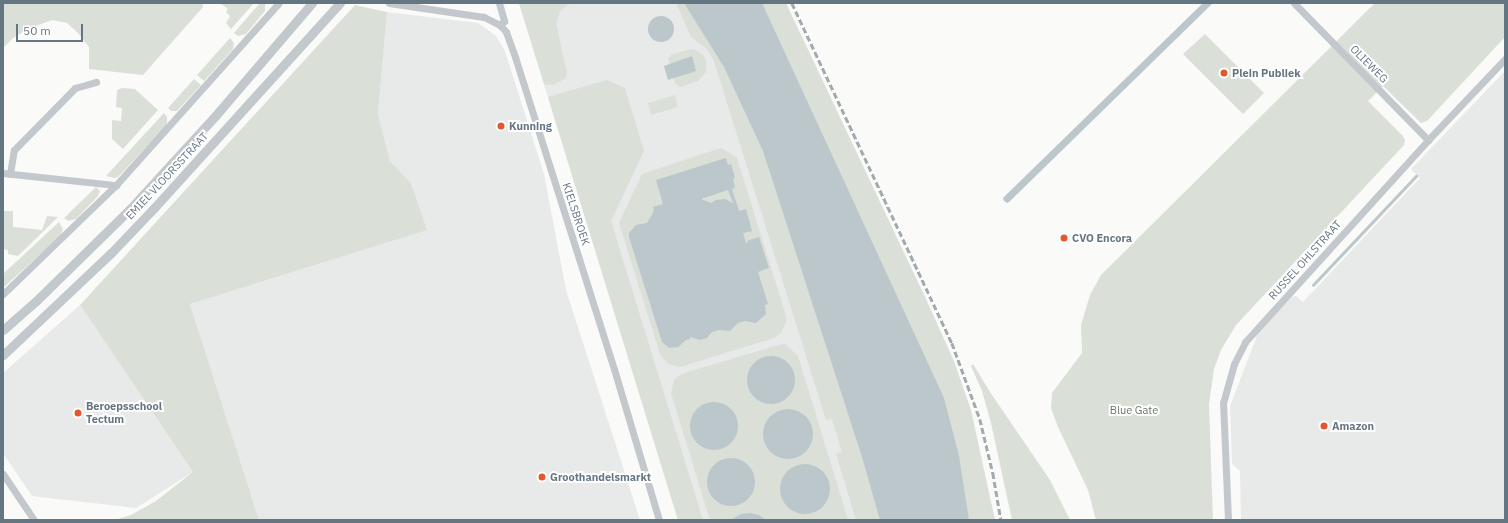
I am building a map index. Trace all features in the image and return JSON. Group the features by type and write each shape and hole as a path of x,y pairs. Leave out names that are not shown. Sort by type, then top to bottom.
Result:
{"street":[{"path":"3,294 116,185 278,4 286,3"},
{"name":"EMIEL VLOORSSTRAAT","path":"3,330 36,301 129,210 226,103 312,3"},
{"name":"EMIEL VLOORSSTRAAT","path":"3,355 111,254 340,3"},
{"path":"389,3 484,17 500,25 504,21 499,3"},
{"name":"OLIEWEG","path":"1294,3 1428,140"},
{"name":"KIELSBROEK","path":"500,25 506,32 515,57 612,362 659,520"},
{"name":"RUSSEL OHLSTRAAT","path":"1228,520 1224,403 1234,364 1245,342 1428,140 1505,59"},
{"path":"96,82 75,88 14,150 7,174 116,185"},
{"path":"3,474 34,520"}],"shaded area":[{"path":"519,3 778,3 984,520 678,520"},
{"path":"684,3 762,3 944,398 959,456 969,520 880,520 862,457 763,151 724,67"},
{"path":"1203,3 1213,3 1009,202 1007,203 1004,201 1003,198 1009,192"},
{"path":"387,12 478,23 496,36 505,51 544,174 566,290 640,520 259,520 190,304 426,230 411,183 390,161 378,114"},
{"path":"661,16 670,20 674,29 670,38 661,42 652,38 648,29 652,20"},
{"path":"692,56 696,71 668,80 664,66"},
{"path":"1505,71 1505,520 1241,520 1240,471 1232,464 1230,406 1258,333 1292,297 1296,296 1303,302 1420,178 1411,169"},
{"path":"726,158 728,165 731,164 735,178 733,179 735,188 732,189 739,211 746,209 752,231 743,233 746,243 748,243 747,241 759,237 769,268 758,272 768,304 765,305 766,314 756,323 745,321 738,323 730,331 719,330 712,332 707,338 700,340 690,337 690,339 686,340 678,347 669,348 662,342 629,237 629,233 636,225 647,223 654,211 653,207 663,204 656,180","holes":["728,190 733,203 725,199 716,200 711,203 701,199"]},
{"name":"Beroepsschool Tectum","path":"80,305 193,472 136,508 32,496 3,453 3,373"},
{"path":"766,356 776,356 785,360 791,366 794,371 794,389 785,400 776,404 766,404 757,400 751,394 747,385 747,375 751,366 757,360"},
{"path":"709,402 719,402 728,406 734,412 737,417 737,435 728,446 719,450 709,450 700,446 694,440 690,431 690,421 694,412 700,406"},
{"path":"788,409 797,411 808,420 813,434 811,443 802,454 788,459 779,457 768,448 763,434 765,425 774,414"},
{"path":"726,458 736,458 748,465 755,477 755,487 748,499 736,506 726,506 718,502 711,495 707,487 707,477 711,469 718,462"},
{"path":"805,464 815,466 823,471 828,479 830,489 828,499 823,507 815,512 805,514 795,512 787,507 782,499 780,489 782,479 787,471 795,466"},
{"path":"750,513 759,515 766,520 731,520 741,514"}],"green space":[{"path":"3,3 202,3 203,7 143,75 89,69 89,47 78,33 67,23 52,20 30,28 13,38 3,48"},
{"path":"220,3 254,3 231,29 226,23 230,16 226,12 228,9"},
{"path":"260,3 265,3 265,11 246,34 238,36 234,33"},
{"path":"519,3 570,3 560,11 556,23 567,74 566,78 553,85 544,84"},
{"path":"676,3 708,3 724,28 894,520 856,520 836,454 842,452 832,419 826,420 714,61 707,49 691,37"},
{"path":"752,3 786,3 926,299 954,361 971,410 995,520 955,520"},
{"name":"Blue Gate","path":"1375,3 1505,3 1505,37 1427,121 1421,123 1383,86 1368,101 1402,135 1405,140 1404,145 1236,325 1221,350 1214,369 1209,404 1213,520 1096,520 1088,490 1058,427 1051,408 1052,393 1082,353 1081,325 1090,295 1101,275"},
{"path":"355,5 387,12 378,114 390,161 411,183 427,230 190,304 259,520 115,520 131,515 156,501 193,472 80,305"},
{"name":"Plein Publiek","path":"1205,34 1264,93 1243,114 1183,54"},
{"path":"230,38 234,43 233,49 204,81 197,75"},
{"path":"691,49 696,50 704,56 706,61 706,72 698,81 680,87 675,83 668,59 671,55"},
{"path":"194,79 201,85 177,111 171,111 168,108"},
{"path":"607,80 625,88 644,151 611,221 703,520 678,520 548,97"},
{"path":"122,88 135,89 158,110 123,149 112,139 112,120 121,121 122,108 116,107 117,90"},
{"path":"675,95 678,107 651,115 648,103"},
{"path":"164,113 167,117 167,125 118,177 114,178 106,176"},
{"path":"721,148 737,158 786,316 786,322 781,333 774,338 680,367 668,364 660,354 619,223 642,174"},
{"path":"96,187 100,191 98,196 76,219 68,221 64,218"},
{"path":"3,211 13,211 13,227 42,230 47,216 58,217 18,256 8,254 8,250 3,249"},
{"path":"59,222 63,229 60,236 3,288 3,274"},
{"path":"785,344 798,356 848,520 710,520 671,393 674,380 687,372"},
{"path":"973,364 990,392 1050,480 1070,520 1012,520 991,423 982,391 971,366"}],"waterway":[{"path":"1313,285 1416,176"}],"railway":[{"path":"792,3 952,343 980,419 993,473 1001,520"}],"place":[{"name":"Plein Publiek","path":"1224,73"},
{"name":"Kunning","path":"501,126"},
{"name":"CVO Encora","path":"1064,238"},
{"name":"Beroepsschool Tectum","path":"78,413"},
{"name":"Amazon","path":"1324,426"},
{"name":"Groothandelsmarkt","path":"542,477"}]}
